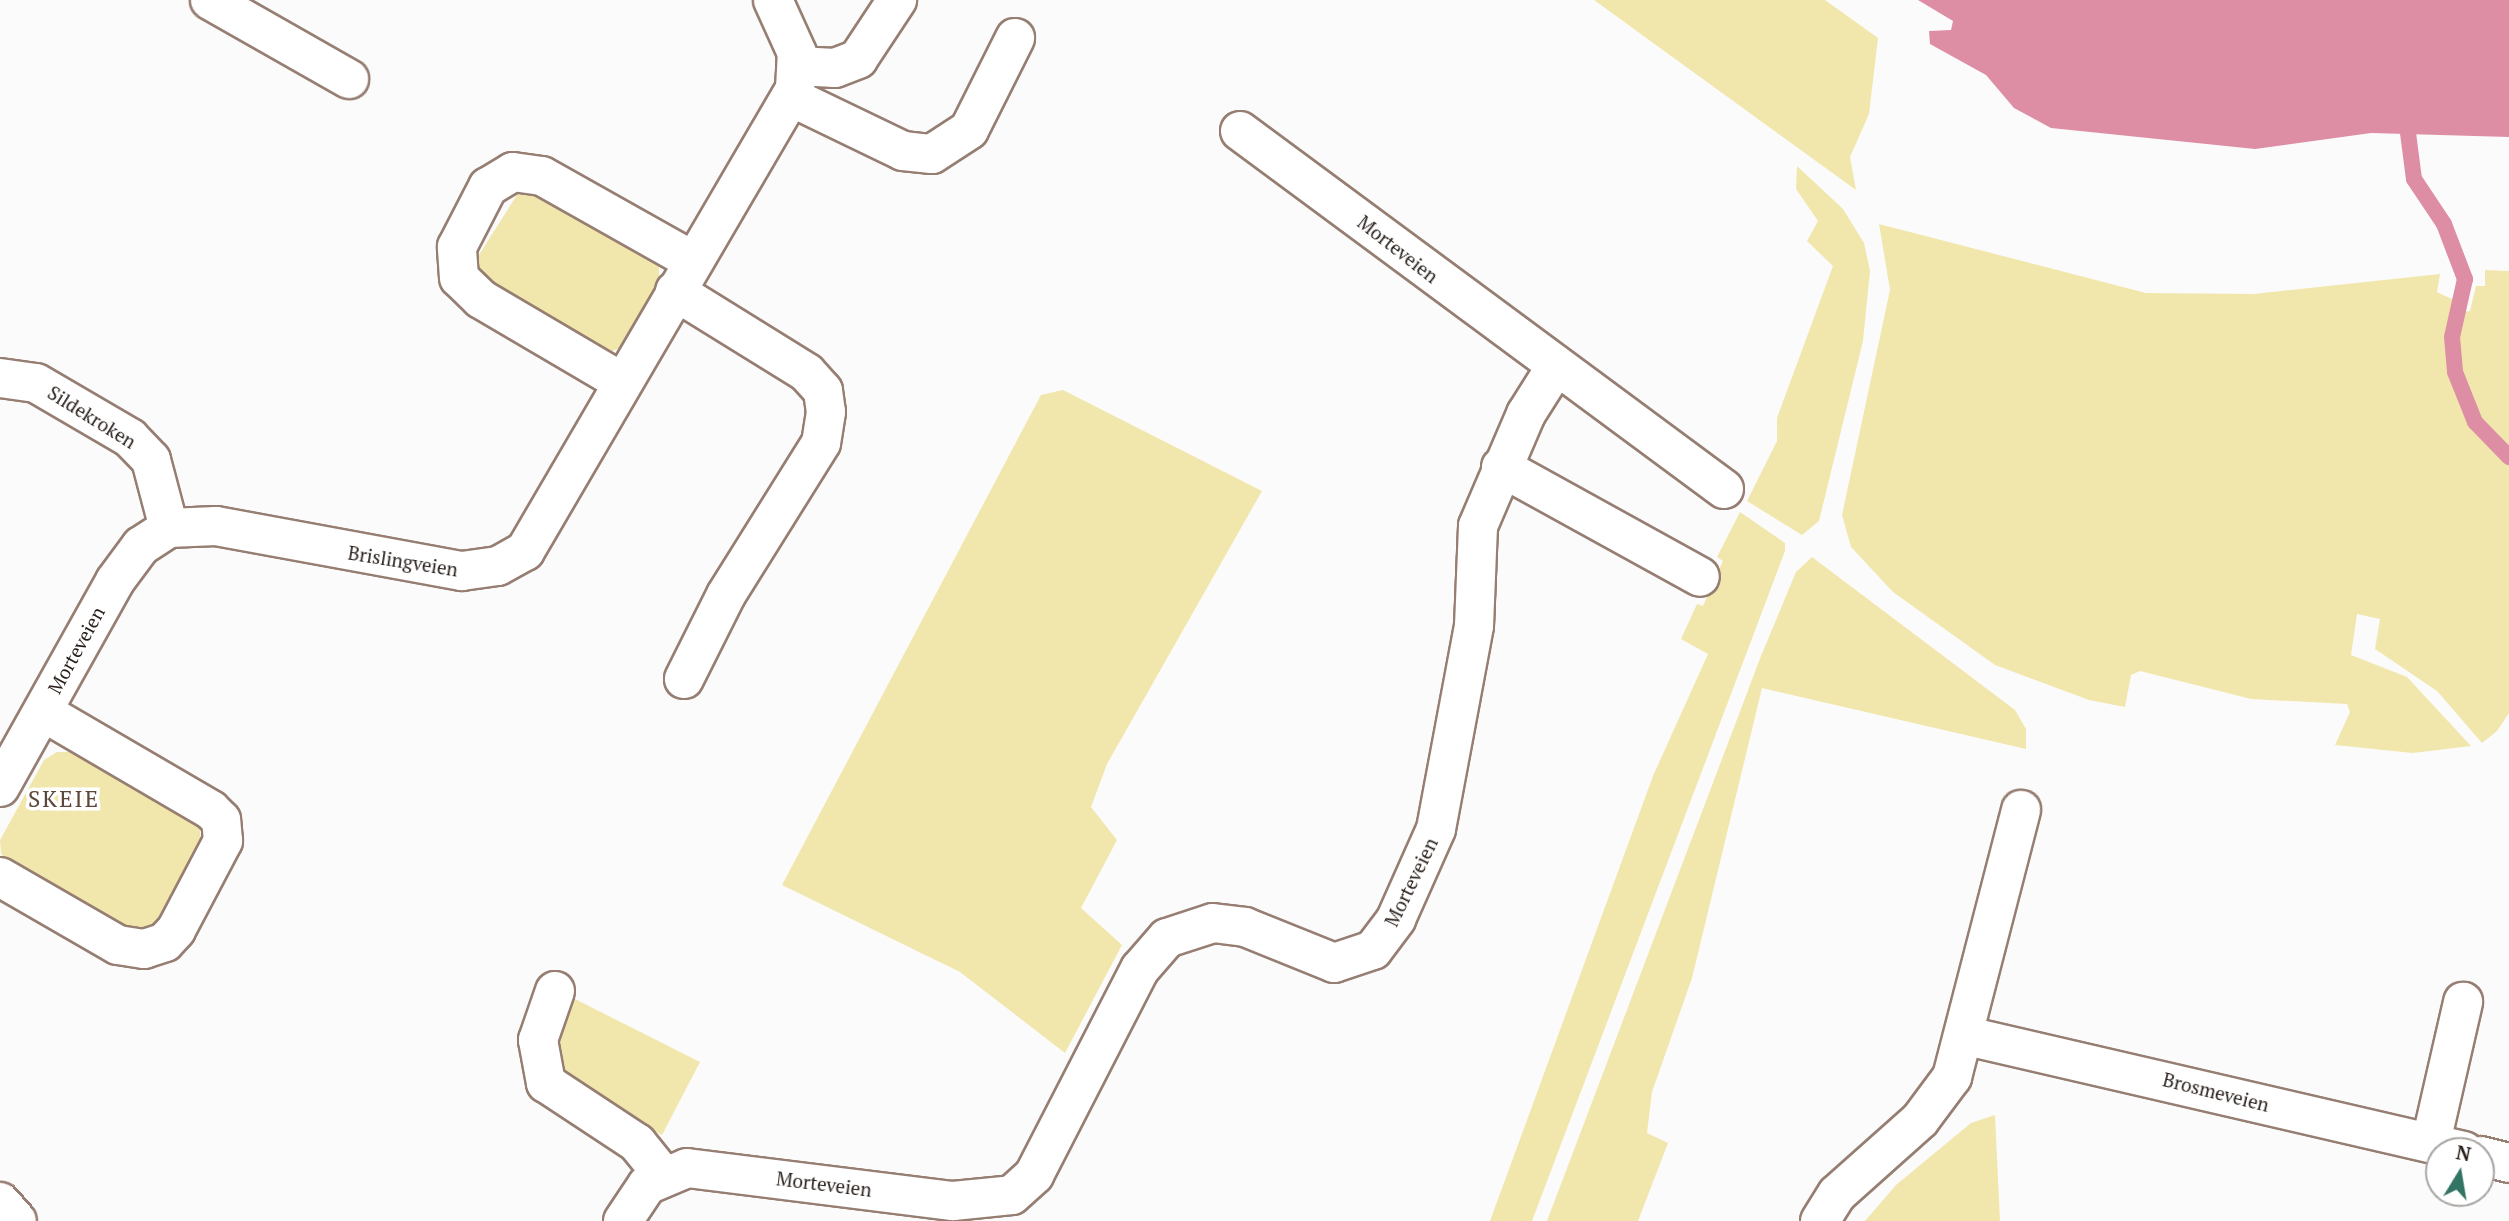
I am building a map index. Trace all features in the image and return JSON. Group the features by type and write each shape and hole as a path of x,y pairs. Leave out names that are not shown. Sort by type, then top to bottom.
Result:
{"street":[{"path":"210,0 349,79"},
{"path":"773,0 795,81 902,151 932,154 969,130 1016,38"},
{"path":"795,81 858,59 897,0"},
{"name":"Brislingveien","path":"169,528 216,526 445,570 498,566 524,551 542,529 622,382 795,81"},
{"name":"Morteveien","path":"1240,131 1555,368 1724,489"},
{"path":"622,382 481,299 459,278 457,247 488,187 513,172 542,176 684,276 807,373 823,391 826,412 815,456 726,595 684,679"},
{"name":"Morteveien","path":"662,1174 702,1168 989,1211 1034,1175 1140,969 1167,939 1213,923 1245,927 1334,962 1363,957 1386,934 1436,829 1474,626 1478,526 1501,467 1555,368"},
{"name":"Sildekroken","path":"0,378 36,383 130,438 151,460 169,528"},
{"path":"1501,467 1700,577"},
{"name":"Morteveien","path":"0,787 126,565 169,528"},
{"path":"0,877 118,945 144,949 166,942 176,930 223,841 221,820 204,805 43,712"},
{"path":"1820,1221 1868,1160 1938,1100 1967,1036 2021,810"},
{"path":"555,991 538,1040 546,1083 637,1143 662,1174 623,1221"},
{"path":"2448,1137 2463,1002"},
{"name":"Brosmeveien","path":"1967,1036 2425,1142"},
{"path":"0,1202 17,1221"}],"shaded area":[{"path":"1594,0 1825,0 1878,38 1869,114 1850,157 1856,190"},
{"path":"1918,0 2509,0 2509,137 2371,133 2255,149 2051,128 2014,108 1986,75 1930,44 1929,31 1951,30 1953,21"},
{"path":"1797,166 1843,209 1864,243 1870,271 1863,341 1819,521 1802,535 1747,501 1777,441 1777,418 1833,266 1807,241 1818,221 1796,189"},
{"path":"522,187 659,262 659,284 620,348 607,353 480,282 475,261"},
{"path":"1879,224 2146,293 2254,294 2440,274 2437,292 2456,301 2460,312 2470,311 2476,286 2485,286 2485,270 2509,271 2509,713 2497,731 2482,743 2437,691 2375,649 2380,619 2357,614 2351,655 2407,677 2471,746 2413,753 2335,745 2350,712 2347,704 2251,699 2140,671 2131,675 2125,707 2089,700 1995,665 1893,592 1851,547 1842,515 1890,290"},
{"path":"1063,390 1262,491 1107,764 1091,807 1117,840 1081,908 1122,945 1065,1053 960,972 782,885 1041,395"},
{"path":"1740,512 1785,543 1785,551 1532,1221 1490,1221 1653,776 1708,654 1681,639 1697,604 1703,606 1723,561 1717,557"},
{"path":"1812,557 2015,710 2026,729 2026,749 1762,688 1692,978 1652,1092 1647,1133 1668,1143 1638,1221 1547,1221 1761,656 1796,572"},
{"path":"57,752 71,752 106,772 110,767 199,822 201,842 157,924 135,936 7,864 1,853 0,840 44,760"},
{"path":"573,998 700,1062 662,1135 565,1083 554,1055"},
{"path":"1995,1115 2000,1221 1865,1221 1896,1185 1971,1123"}],"waterway":[{"path":"2408,133 2414,179 2444,224 2465,279 2452,337 2455,372 2475,422 2509,457"}],"district":[{"name":"SKEIE","path":"64,799"}]}
